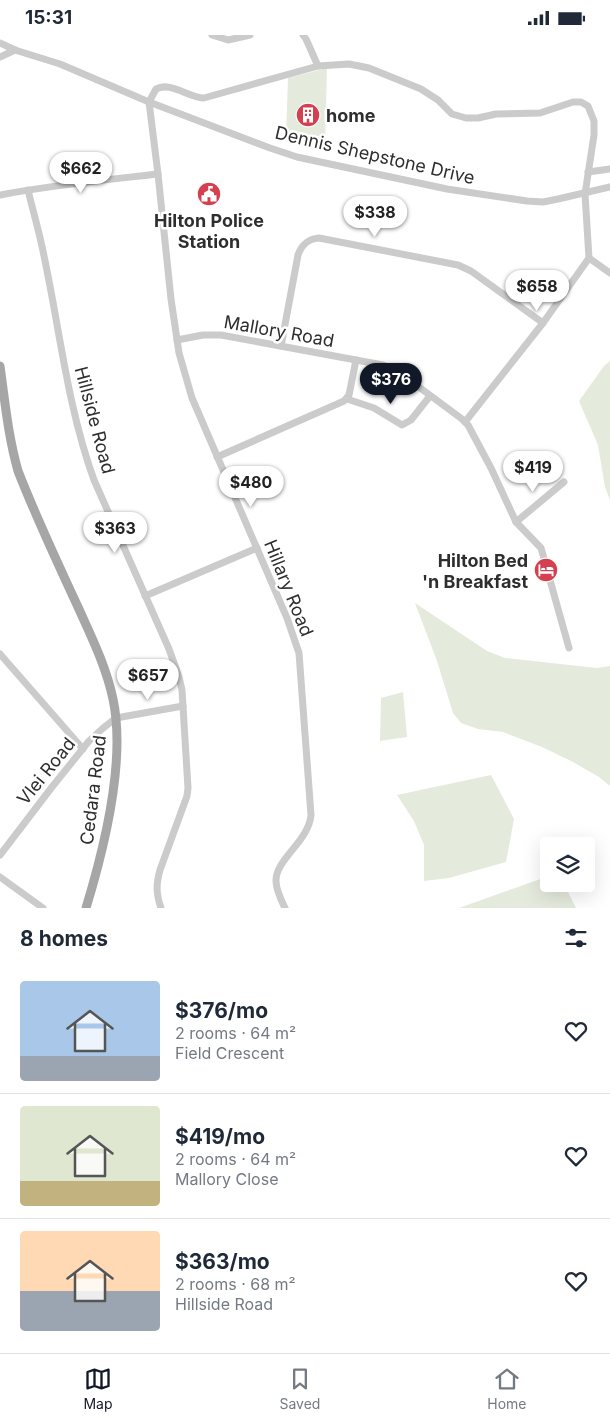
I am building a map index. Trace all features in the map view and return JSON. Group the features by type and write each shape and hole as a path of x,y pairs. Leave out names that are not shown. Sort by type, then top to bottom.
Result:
{"main road":[{"name":"Cedara Road","path":"0,366 5,414 18,471 104,665 112,693 116,718 118,731 112,791 97,872 86,908"}],"street":[{"path":"212,35 228,40 250,35"},
{"path":"303,35 318,66"},
{"name":"Dennis Shepstone Drive","path":"0,43 15,50 60,64 149,103 297,157 447,189 527,201 543,202 586,194 610,187"},
{"path":"0,57 15,50"},
{"path":"149,103 154,91 160,87 204,98 318,66 349,64 369,69 432,95 452,114 466,118 478,118 496,114 540,113 573,102 585,103 591,111 594,121 594,135 586,194 589,258 543,323 465,422"},
{"name":"Hillary Road","path":"149,103 177,340 192,398 293,632 299,653 310,820 305,834 277,873 277,886 284,908"},
{"path":"588,172 610,169"},
{"path":"0,195 158,174"},
{"name":"Hillside Road","path":"28,190 42,242 68,386 80,437 94,480 177,670 182,691 188,788 187,796 157,881 156,890 161,908"},
{"path":"281,346 298,255 306,241 319,238 458,265 471,271 543,323"},
{"path":"589,258 610,273"},
{"name":"Mallory Road","path":"177,340 212,334 383,365 396,370 465,422 491,468 516,522 536,542 542,552 570,647"},
{"path":"217,457 334,407 347,399 356,360"},
{"path":"347,399 374,408 402,425 411,420 430,396"},
{"path":"516,522 564,482"},
{"path":"145,595 257,548"},
{"path":"0,654 83,749"},
{"name":"Vlei Road","path":"0,855 95,735 116,718 183,706"},
{"path":"0,877 43,908"}],"shaded area":[{"path":"327,68 325,147 286,139 288,78"},
{"path":"610,361 610,500 605,487 598,445 579,401 604,366"},
{"path":"415,603 487,651 505,658 597,668 610,666 610,786 599,777 573,762 542,747 503,732 478,729 461,723 453,713 437,661"},
{"path":"403,692 407,737 380,741 381,698"},
{"path":"491,775 514,819 506,862 449,878 424,881 424,845 414,821 397,795"},
{"path":"540,879 540,892 568,892 576,908 459,908"}],"place":[{"name":"home","path":"308,115"},
{"name":"Hilton Police Station","path":"209,194"},
{"name":"Hilton Bed 'n Breakfast","path":"546,570"}]}
